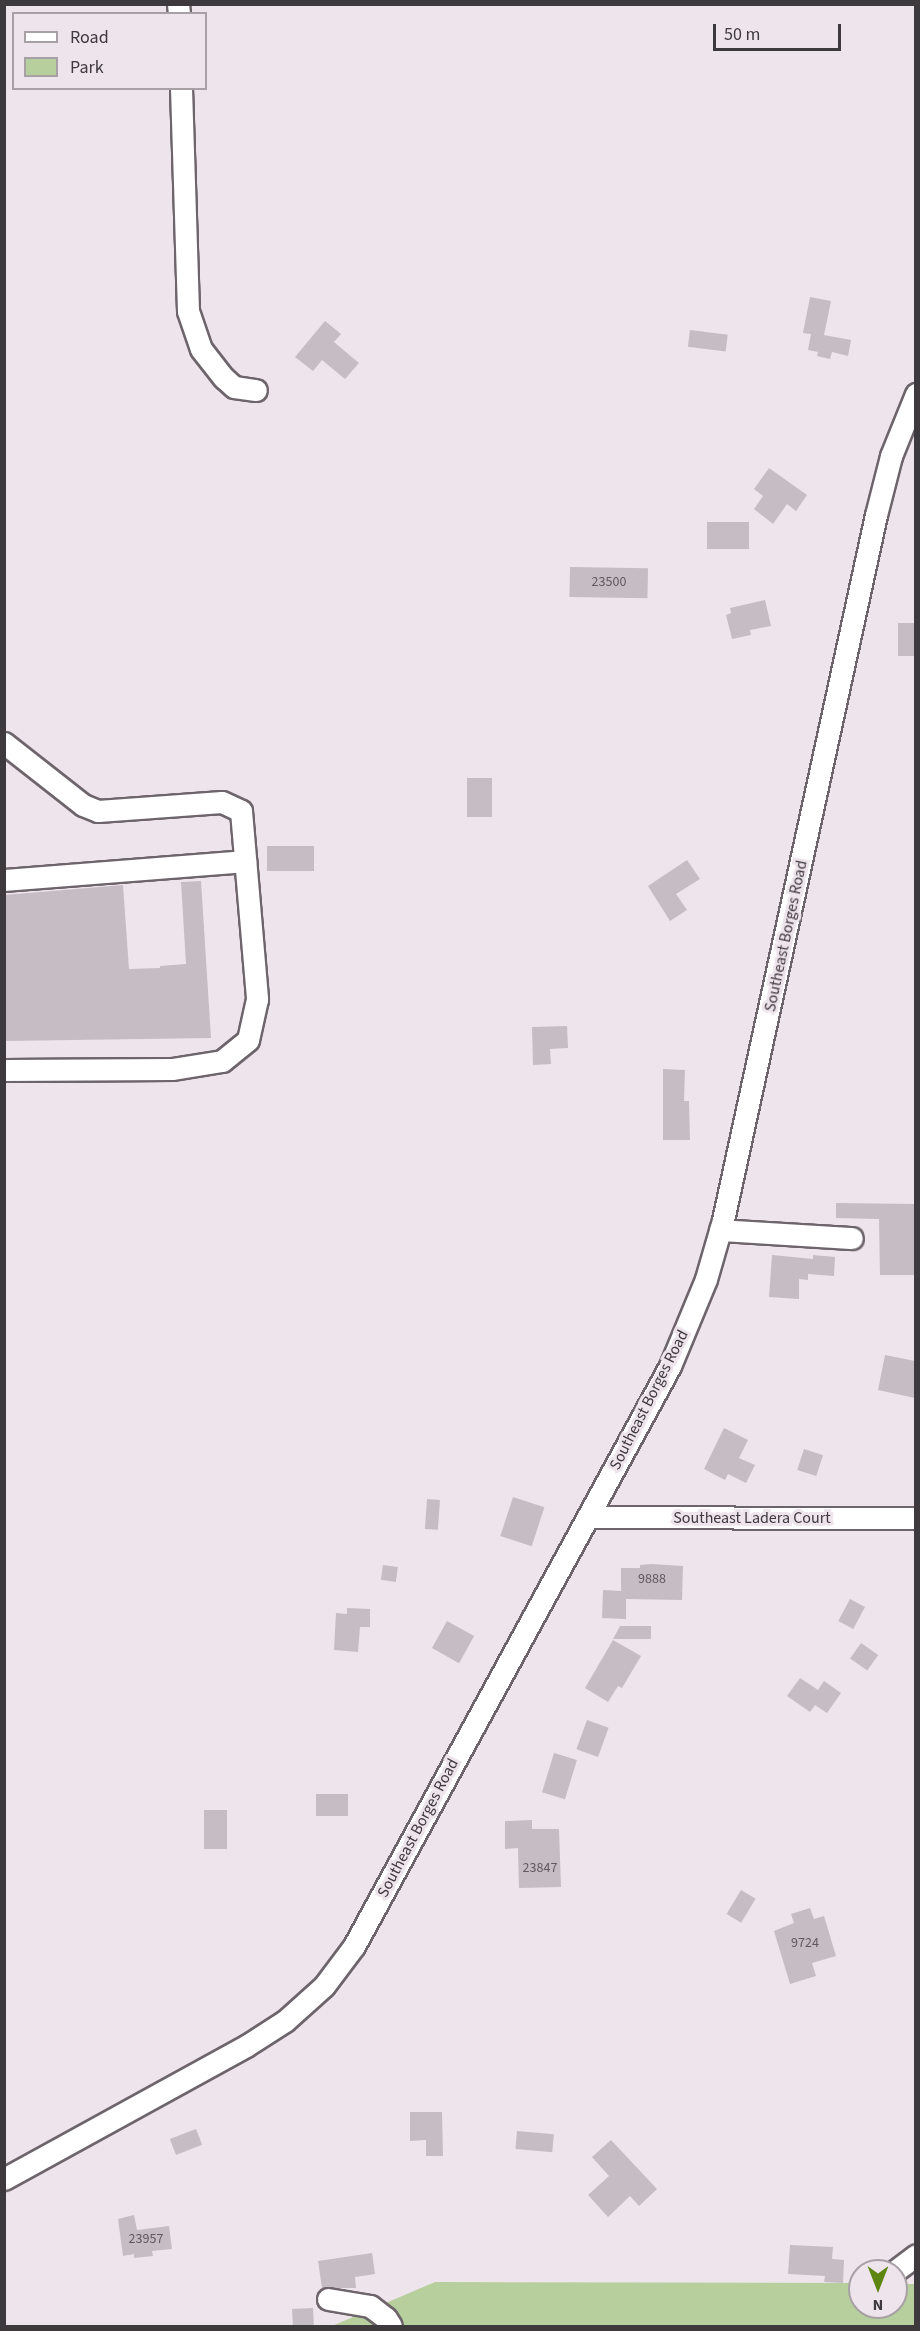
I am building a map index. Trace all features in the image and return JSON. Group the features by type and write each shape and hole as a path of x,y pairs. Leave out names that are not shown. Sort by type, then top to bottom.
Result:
{"street":[{"path":"181,90 186,163 188,311 201,349 224,378 234,387 256,390"},
{"name":"Southeast Borges Road","path":"4,2179 246,2046 285,2021 324,1986 354,1946 588,1517 686,1331 720,1230 768,1019 876,515 891,456 915,394"},
{"path":"4,743 83,805 98,811 222,802 241,811 257,999 248,1041 222,1061 172,1069 4,1070"},
{"path":"4,880 245,861"},
{"path":"720,1230 852,1238"},
{"name":"Southeast Ladera Court","path":"588,1517 915,1518"},
{"path":"328,2299 370,2306 386,2318 391,2326"}],"green space":[{"path":"435,2282 848,2283 848,2319 908,2319 908,2284 915,2284 915,2326 332,2326"}],"building":[{"path":"810,297 831,301 824,335 851,340 848,356 832,352 830,359 817,356 818,352 808,350 811,334 803,333"},
{"path":"325,321 341,334 334,342 359,363 345,379 322,360 313,371 295,357"},
{"path":"690,330 728,335 726,352 688,347"},
{"path":"769,468 807,495 796,511 787,504 773,524 754,509 763,496 754,489"},
{"path":"707,522 749,522 749,549 707,549"},
{"path":"570,567 648,568 647,598 569,597"},
{"path":"765,600 771,626 750,630 751,635 732,639 726,615 731,613 730,608"},
{"path":"898,623 915,623 915,656 898,656"},
{"path":"467,778 492,778 492,817 467,817"},
{"path":"267,846 314,846 314,871 267,871"},
{"path":"687,860 700,879 676,894 687,910 670,921 648,886"},
{"path":"201,881 211,1038 4,1041 4,895 123,885 129,969 160,968 160,966 186,964 181,882"},
{"path":"567,1026 568,1048 550,1049 551,1064 533,1065 532,1027"},
{"path":"663,1069 685,1070 684,1101 689,1101 690,1140 663,1140"},
{"path":"836,1203 915,1204 914,1275 880,1275 879,1219 836,1218"},
{"path":"772,1255 813,1259 813,1255 835,1257 834,1276 808,1274 808,1280 799,1279 799,1299 769,1297"},
{"path":"885,1355 915,1361 915,1398 878,1390"},
{"path":"724,1428 748,1440 739,1458 755,1465 746,1483 728,1474 725,1480 704,1469"},
{"path":"804,1449 823,1455 816,1476 797,1470"},
{"path":"513,1497 544,1507 532,1546 500,1536"},
{"path":"427,1499 440,1500 438,1530 425,1529"},
{"path":"383,1565 398,1567 396,1582 381,1580"},
{"path":"640,1565 683,1566 682,1600 626,1599 626,1619 602,1618 603,1590 621,1591 621,1568 640,1568"},
{"path":"850,1599 865,1607 853,1629 838,1621"},
{"path":"347,1608 370,1609 370,1627 360,1627 358,1652 334,1650 336,1613 347,1614"},
{"path":"447,1621 474,1636 459,1663 432,1648"},
{"path":"620,1626 651,1626 651,1639 613,1639"},
{"path":"613,1640 641,1656 622,1688 618,1686 608,1702 585,1688"},
{"path":"861,1643 878,1655 867,1671 850,1659"},
{"path":"800,1678 818,1690 824,1681 841,1693 827,1713 815,1705 810,1712 787,1696"},
{"path":"587,1720 609,1728 598,1757 576,1749"},
{"path":"554,1753 577,1760 565,1799 542,1792"},
{"path":"316,1794 348,1794 348,1816 316,1816"},
{"path":"204,1810 227,1810 227,1849 204,1849"},
{"path":"532,1820 532,1829 559,1829 561,1887 519,1888 518,1848 505,1849 505,1821"},
{"path":"741,1890 756,1899 741,1923 727,1914"},
{"path":"810,1908 814,1919 824,1916 836,1956 812,1963 816,1976 790,1984 774,1931 794,1923 791,1914"},
{"path":"410,2112 442,2112 443,2156 426,2156 426,2140 410,2141"},
{"path":"196,2129 202,2145 176,2155 170,2139"},
{"path":"517,2131 554,2134 552,2152 515,2149"},
{"path":"611,2140 657,2189 639,2206 630,2196 608,2217 588,2195 609,2176 592,2157"},
{"path":"134,2215 137,2230 169,2226 172,2249 152,2251 153,2256 134,2258 134,2254 123,2256 118,2219"},
{"path":"790,2245 833,2247 832,2259 844,2260 843,2283 824,2282 825,2276 788,2274"},
{"path":"372,2253 375,2274 355,2277 356,2288 322,2288 318,2261"},
{"path":"313,2308 314,2326 293,2326 292,2309"}]}
